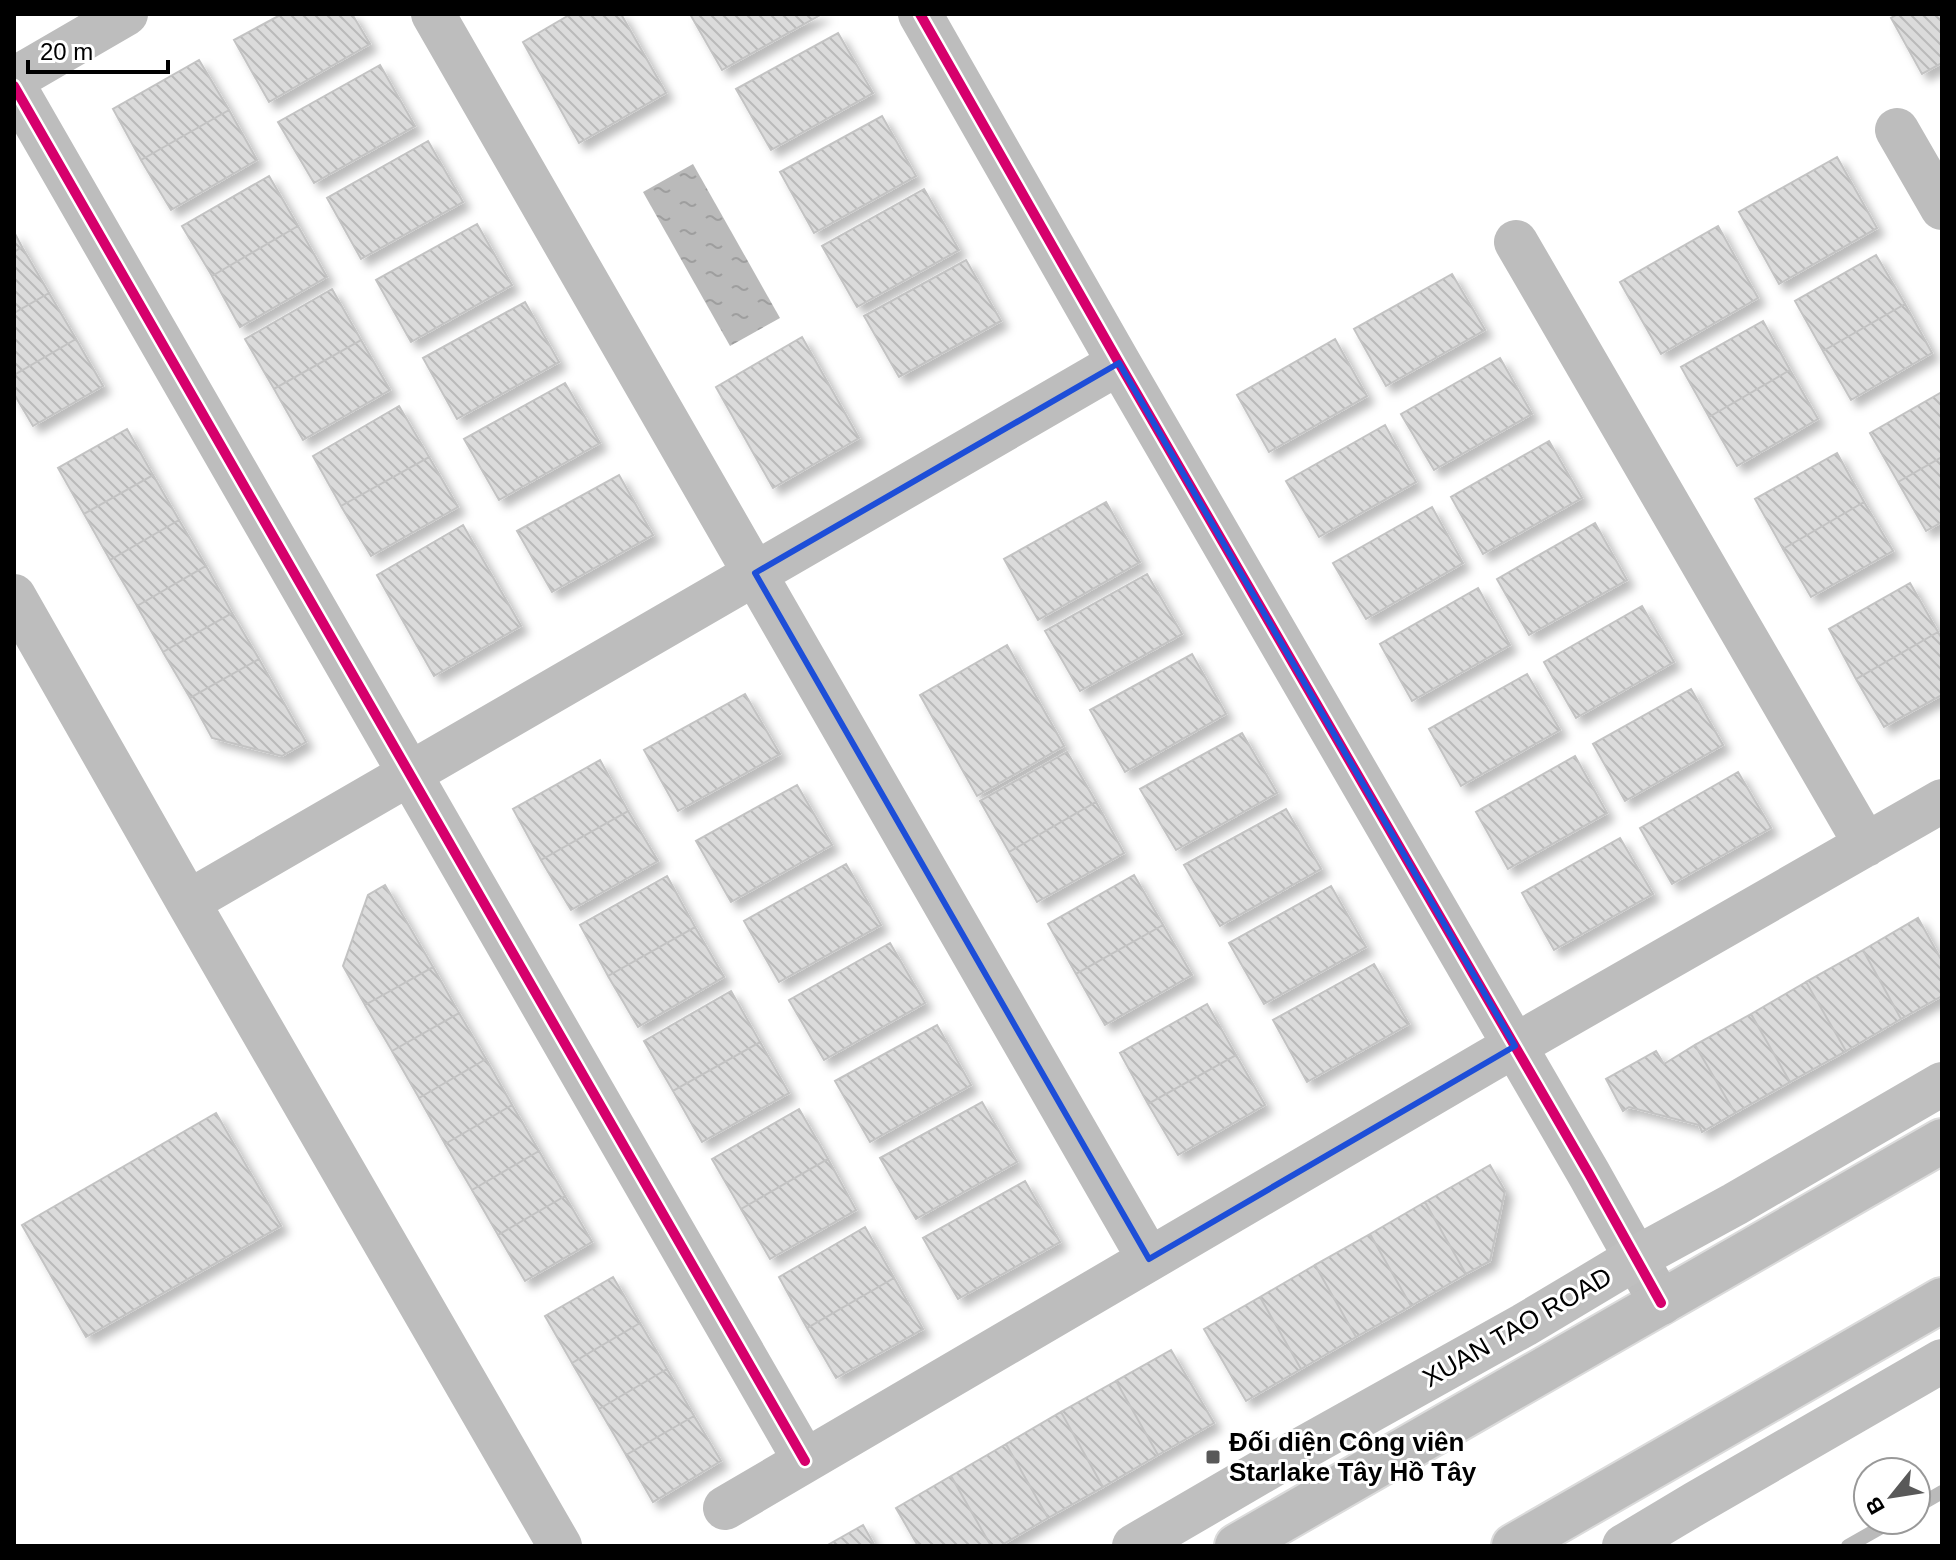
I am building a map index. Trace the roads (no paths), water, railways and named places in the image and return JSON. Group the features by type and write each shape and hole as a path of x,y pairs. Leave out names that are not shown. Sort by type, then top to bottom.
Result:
{"main road":[{"name":"XUAN TAO ROAD","path":"1134,1546 1942,1084"},
{"path":"1624,1546 1942,1361"}],"street":[{"path":"14,79 126,14"},
{"path":"433,14 1149,1259"},
{"path":"920,14 1661,1303"},
{"path":"14,86 805,1461"},
{"path":"1897,130 1942,208"},
{"path":"1516,242 1866,845"},
{"path":"188,902 1119,363"},
{"path":"14,596 560,1546"},
{"path":"725,1508 1515,1046 1942,801"},
{"name":"XUAN TAO ROAD","path":"1237,1546 1942,1141"},
{"path":"1514,1546 1942,1300"}],"water":[{"path":"693,164 780,318 730,346 643,192"}],"waterway":[{"path":"1932,1498 1942,1492"},
{"path":"1848,1546 1866,1536"}],"place":[{"name":"Đối diện Công viên Starlake Tây Hồ Tây","path":"1213,1457"}]}
